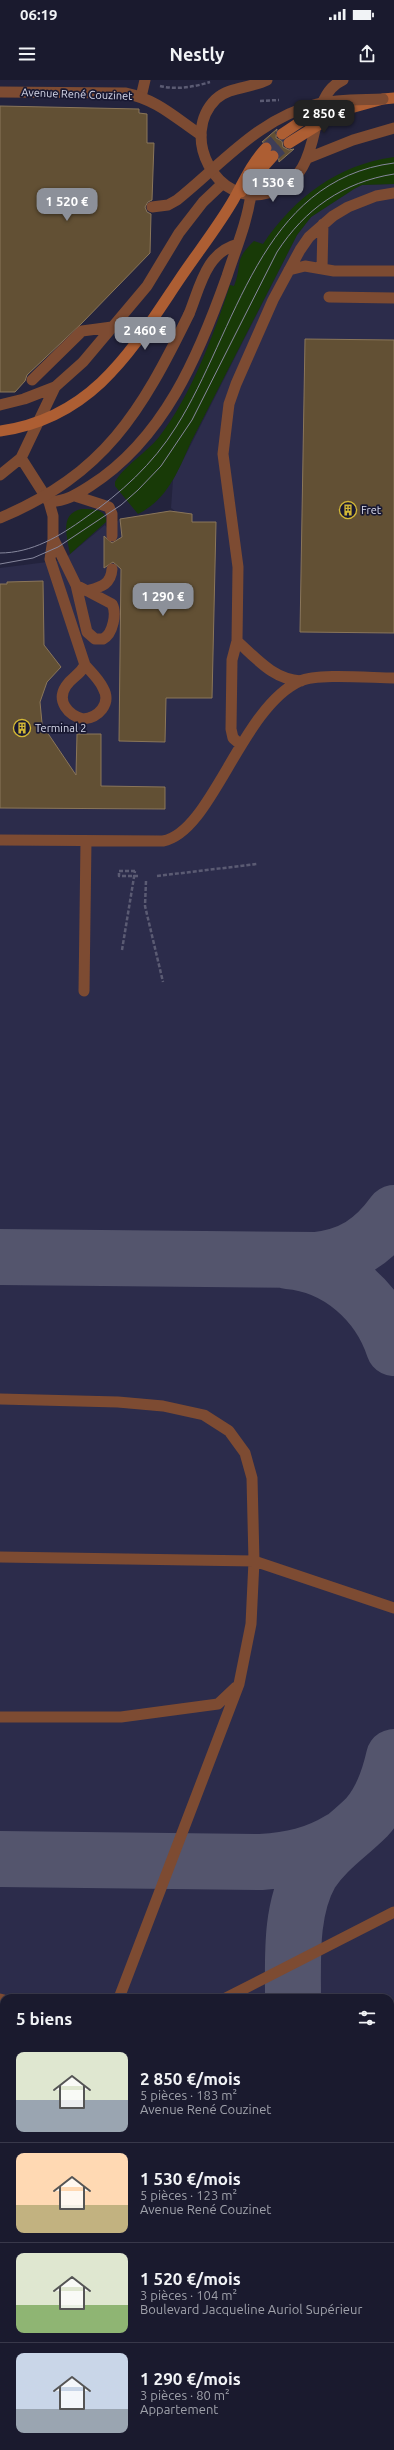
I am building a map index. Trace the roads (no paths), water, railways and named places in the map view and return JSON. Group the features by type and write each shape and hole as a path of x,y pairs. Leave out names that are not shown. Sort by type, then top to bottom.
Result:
{"main road":[{"path":"282,134 303,120 389,98"},
{"path":"290,143 347,108"},
{"path":"0,431 38,420 70,406 111,375 132,350 233,200 269,152"}],"street":[{"path":"141,97 145,80"},
{"path":"267,80 222,95 216,99 207,113 201,135 206,160 211,171 222,184 251,194 269,193 294,178 308,158 325,96 332,87 343,80"},
{"name":"Avenue René Couzinet","path":"0,92 125,93 141,97 158,104 201,135"},
{"path":"152,207 168,205 178,200 243,142 284,116 316,104 332,101 389,98"},
{"path":"308,158 353,140 394,128"},
{"path":"0,405 24,399 55,387 83,362 147,286 179,233 203,202 222,184"},
{"path":"241,745 233,738 231,729 232,660 237,641 238,567 224,469 226,421 236,384 289,270 300,250 323,224 361,201 394,193"},
{"path":"49,502 62,502 75,496 101,479 127,457 148,436 166,410 192,365 216,308 249,214 251,194"},
{"path":"322,269 323,224"},
{"path":"0,518 24,508 59,488 106,450 144,400 168,358 213,258 221,250 238,244"},
{"path":"289,270 305,266 322,269 394,271"},
{"path":"328,297 394,298"},
{"path":"32,380 82,331 112,327"},
{"path":"0,475 21,458 55,387"},
{"path":"21,458 49,502 53,516 53,538 50,559 85,665 101,684 106,696 102,710 97,715 83,719 69,713 65,707 63,692 70,681 80,675 85,665"},
{"path":"75,496 109,507 112,514 112,536"},
{"path":"53,538 76,585 87,632 95,638 104,639 110,632 114,615 113,607 109,602 76,585"},
{"path":"87,591 106,584 111,578 112,569"},
{"path":"237,641 270,672 288,680 301,681 328,678 394,678"},
{"path":"0,840 163,841 177,837 193,823 241,745 268,705 301,681"},
{"path":"84,991 86,841"},
{"path":"0,1399 118,1402 163,1406 204,1415 229,1431 245,1453 252,1478 254,1561 251,1624 239,1684 121,1994"},
{"path":"0,1557 254,1561 394,1608"},
{"path":"0,1717 121,1717 211,1705 218,1704 239,1684"},
{"path":"234,1994 394,1912"}],"tunnel":[{"path":"266,148 282,134"},
{"path":"273,156 289,143"}],"tram line":[{"path":"0,553 34,547 56,537 75,525 124,488 147,465 167,441 176,427 197,389 257,265 282,229 312,198 348,175 394,163"},
{"path":"0,564 33,558 58,547 121,505 138,490 161,466 192,420 277,252 288,237 313,211 342,191 375,178 394,174"}],"place":[{"name":"Fret","path":"348,510"},
{"name":"Terminal 2","path":"22,728"}]}
